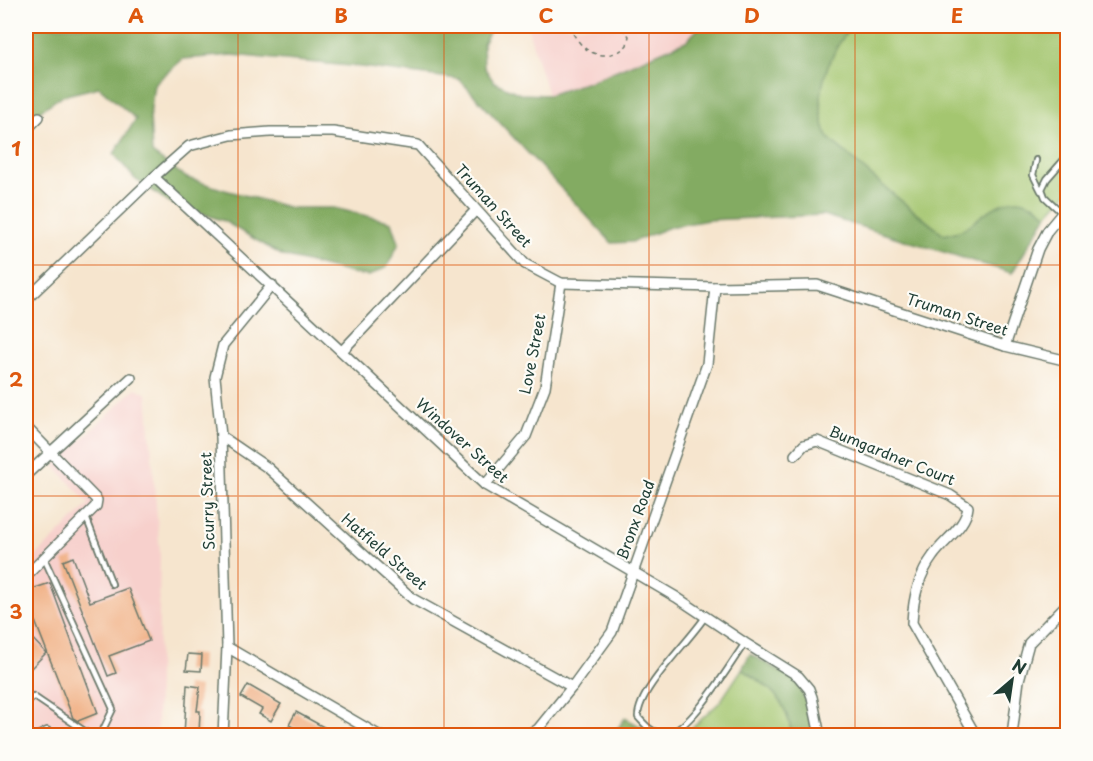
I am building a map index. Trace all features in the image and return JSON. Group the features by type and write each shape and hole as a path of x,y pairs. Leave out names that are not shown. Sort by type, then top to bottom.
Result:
{"street":[{"path":"26,130 39,117"},
{"name":"Truman Street","path":"26,300 189,146 231,135 270,132 333,132 418,145 525,264 561,283 715,287 817,285 1005,346 1068,361"},
{"name":"Windover Street","path":"154,177 273,285 485,485 705,616 745,644 789,669 804,682 812,697 820,735"},
{"path":"1005,346 1038,249 1048,230 1065,209"},
{"path":"342,351 476,210"},
{"name":"Love Street","path":"485,485 526,436 545,387 561,283"},
{"name":"Scurry Street","path":"223,735 227,647 221,436 215,377 223,345 273,285"},
{"name":"Bronx Road","path":"527,735 538,729 612,632 707,364 715,287"},
{"path":"26,475 131,378"},
{"path":"26,427 97,500 96,506 86,517 26,576"},
{"name":"Hatfield Street","path":"221,436 268,468 413,599 572,687"},
{"name":"Bumgardner Court","path":"795,455 804,445 817,441 940,490 969,507 968,517 933,555 921,576 913,602 912,623 976,735"},
{"path":"1023,735 1012,735 1019,680 1029,643 1068,603"},
{"path":"227,647 380,735"}],"lane":[{"path":"1043,193 1043,184 1068,155"},
{"path":"1036,160 1033,175 1043,193 1065,209"},
{"path":"86,517 112,584"},
{"path":"44,558 113,709 99,735"},
{"path":"705,616 693,635 641,699 638,717 656,733 666,734 679,730 694,715 745,644"},
{"path":"26,704 33,696 92,735"},
{"path":"35,735 47,730 57,735"}],"path":[{"path":"568,26 587,51 601,55 618,52 627,45 629,36 620,26"}],"shaded area":[{"path":"527,26 701,26 686,41 591,81 548,95"},
{"path":"136,388 147,394 160,554 157,735 26,736 26,566 89,504 54,466"}],"green space":[{"path":"26,26 493,26 483,43 484,67 494,82 520,94 548,95 591,81 686,41 701,26 851,26 829,63 822,90 822,118 827,136 831,141 944,235 965,229 999,205 1014,200 1030,203 1047,215 1012,273 823,215 708,220 670,227 632,242 612,243 459,79 232,55 183,59 154,84 150,116 152,153 187,178 291,208 334,208 392,222 399,243 387,267 369,276 355,274 283,256 224,221 169,202 135,179 114,154 136,119 99,87 62,96 35,114 26,114"},
{"path":"851,26 1067,26 1067,193 1047,215 1034,204 1007,202 983,215 963,230 944,235 826,136 820,104 824,76"},
{"path":"750,654 796,680 811,712 815,735 792,735 786,712 776,696 742,669"},
{"path":"742,669 776,696 786,712 792,735 683,736 720,702"},
{"path":"625,718 656,735 613,735"}],"building":[{"path":"73,557 90,602 128,588 149,641 109,656 116,673 108,676 63,561"},
{"path":"50,583 98,713 78,721 73,718 26,598 26,591"},
{"path":"26,632 46,653 26,673"},
{"path":"188,654 202,655 201,671 186,670"},
{"path":"187,685 200,687 197,711 200,711 199,735 184,735"},
{"path":"248,685 281,704 271,721 259,714 262,709 241,697"},
{"path":"296,712 339,735 308,735 289,725"}]}
